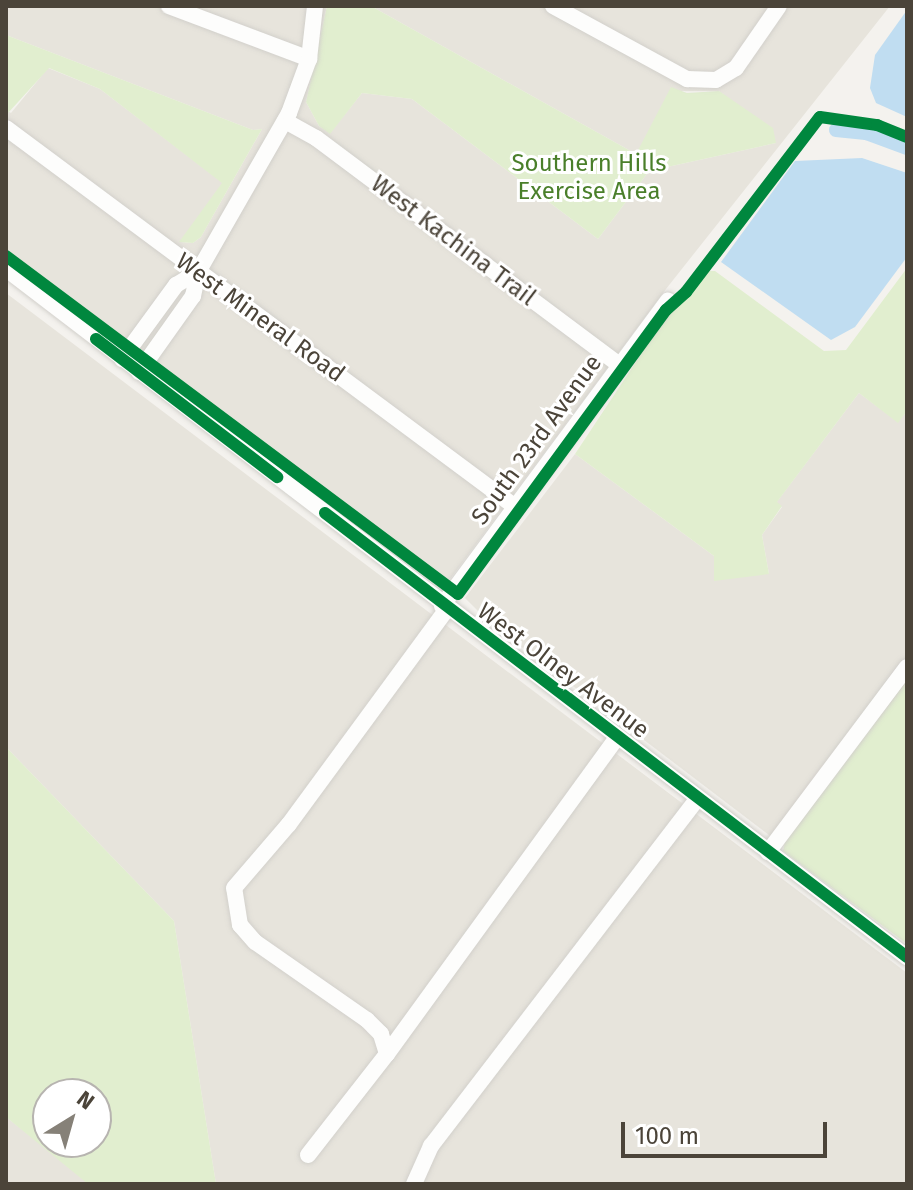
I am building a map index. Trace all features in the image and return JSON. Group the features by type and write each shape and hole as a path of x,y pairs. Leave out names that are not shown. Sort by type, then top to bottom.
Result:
{"street":[{"path":"169,6 309,59"},
{"path":"139,372 193,296 198,272 285,121 309,59 315,6"},
{"path":"553,6 687,79 716,80 736,68 779,6"},
{"name":"West Kachina Trail","path":"285,121 316,138 619,365"},
{"name":"West Mineral Road","path":"6,128 514,506"},
{"name":"West Olney Avenue","path":"6,269 444,608 907,957"},
{"path":"122,359 176,285 198,272"},
{"name":"South 23rd Avenue","path":"387,1054 381,1034 367,1020 255,942 240,925 234,888 289,824 514,506 668,301"},
{"path":"160,308 176,320"},
{"path":"768,852 907,667"},
{"path":"308,1155 387,1054 617,738"},
{"path":"414,1184 431,1146 697,799"}],"shaded area":[{"path":"6,6 327,6 306,102 319,126 330,133 362,93 412,99 598,239 649,171 776,143 719,91 680,91 636,154 371,6 890,6 666,289 450,579 433,581 6,260 6,110 11,113 48,68 100,89 223,183 180,242 193,243 201,237 262,129 253,130 6,35"},
{"path":"6,293 907,973 907,1184 216,1184 174,921 6,747"},
{"path":"859,393 898,422 907,411 907,661 773,838 490,623 465,598 575,454 714,556 769,574 762,535 782,507 776,503"},
{"path":"6,1117 32,1137 32,1158 59,1158 88,1184 6,1184"}],"green space":[{"name":"Southern Hills Exercise Area","path":"327,6 371,6 636,154 671,87 687,93 719,91 773,128 776,143 649,171 598,239 412,99 362,93 330,134 319,126 306,102"},
{"path":"6,35 253,130 262,129 201,237 193,243 179,242 222,183 100,89 49,68 8,113"},
{"path":"907,268 907,411 898,423 859,393 777,502 782,506 762,535 769,574 714,581 714,556 575,454 669,312 707,271 715,271 824,351 846,350"},
{"path":"907,673 907,944 783,851 787,832"},
{"path":"6,747 174,921 216,1184 88,1184 56,1158 112,1158 112,1078 32,1078 32,1138 6,1117"}],"water":[{"path":"907,10 907,117 876,103 870,88 875,55"},
{"path":"862,158 907,173 907,257 855,327 831,340 721,262 795,161"}],"waterway":[{"path":"836,130 866,133 907,148"}],"cycle path":[{"path":"6,256 458,594 666,310 686,292 820,117 877,125 907,137"},
{"path":"96,339 277,477"},
{"path":"325,513 907,957"}]}
